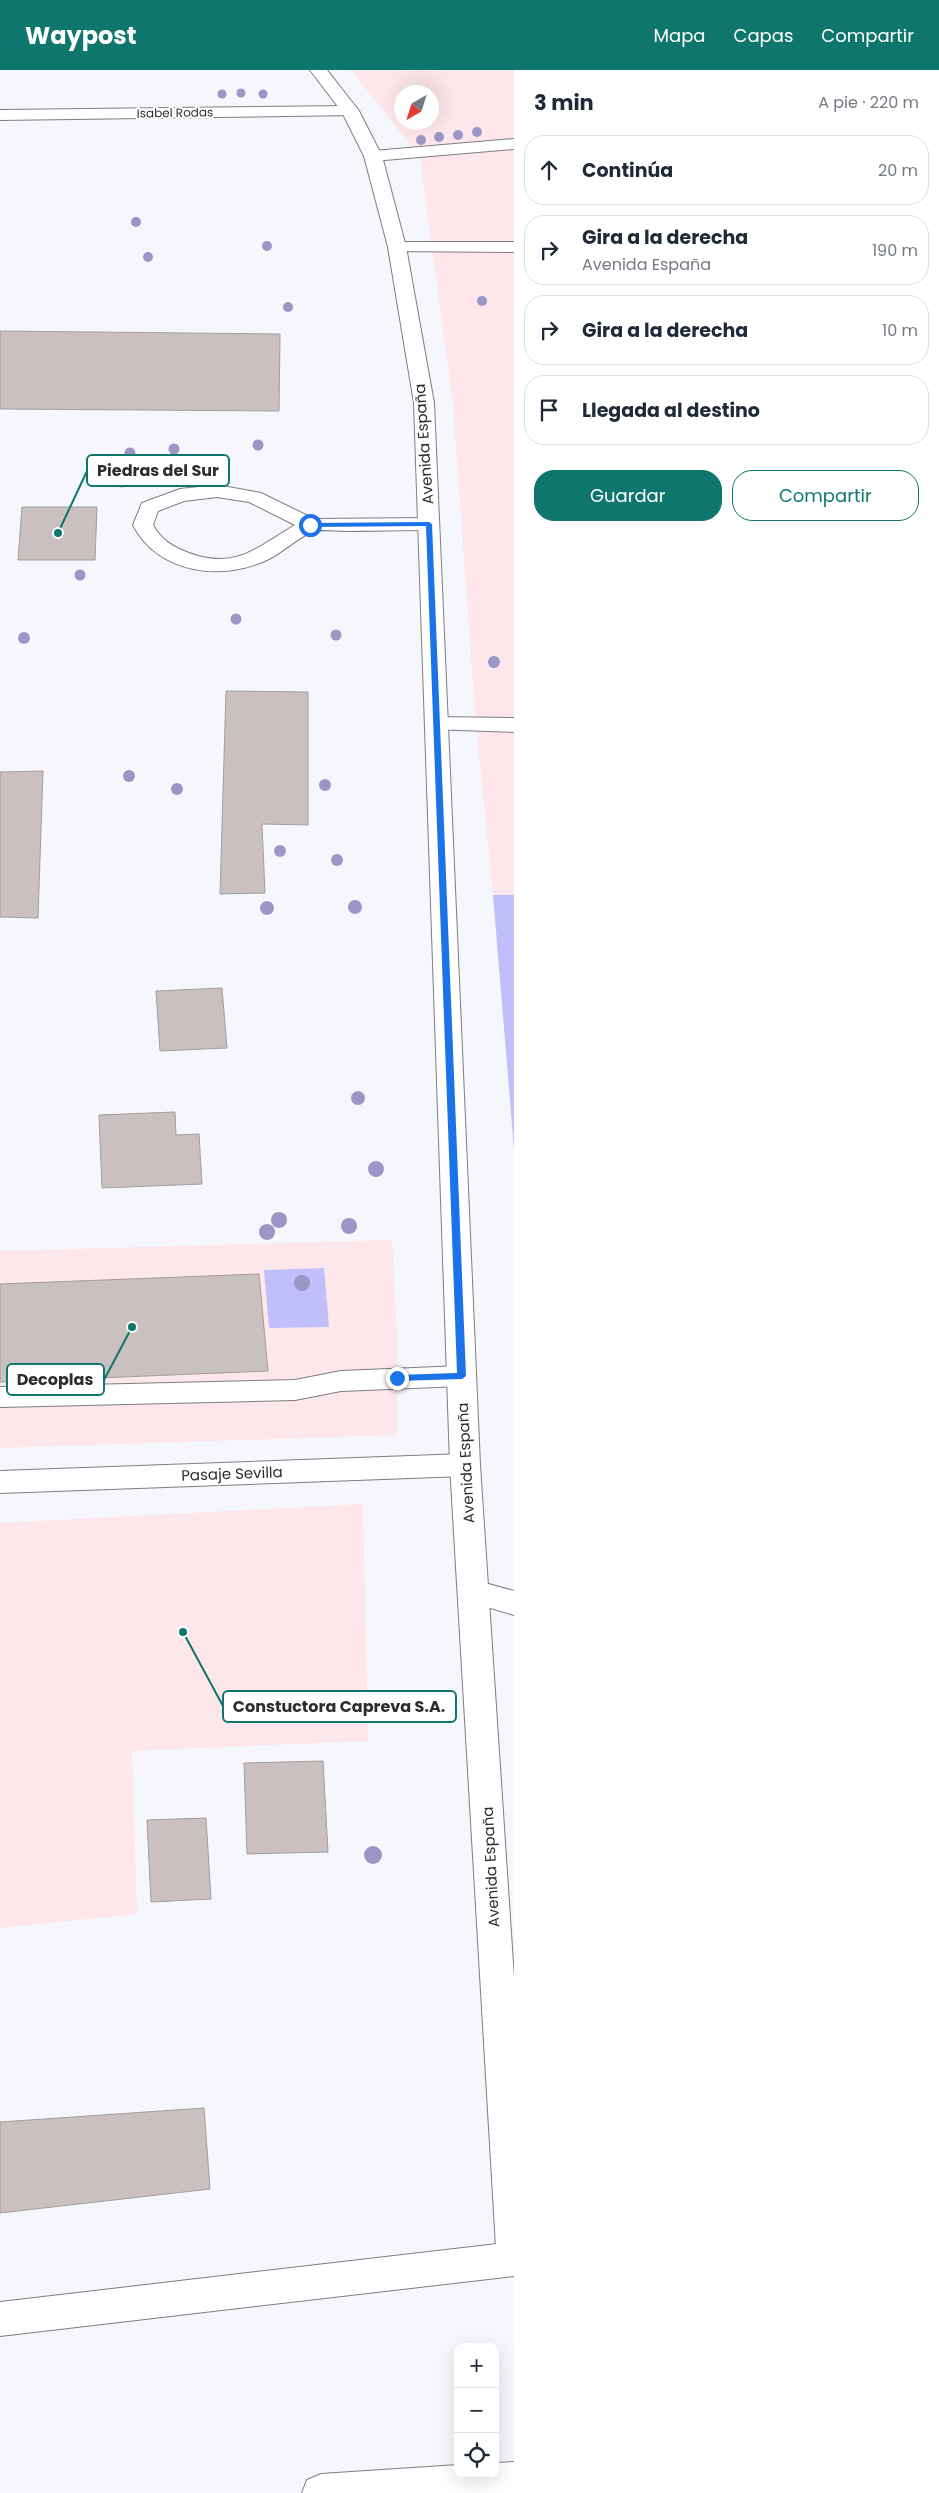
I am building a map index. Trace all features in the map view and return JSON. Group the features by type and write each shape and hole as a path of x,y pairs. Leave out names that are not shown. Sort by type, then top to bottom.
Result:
{"main road":[{"name":"Avenida España","path":"318,70 350,111 373,156 397,247 424,403 465,1465 514,2247"},
{"name":"Isabel Rodas","path":"0,114 350,111"},
{"path":"373,156 514,144"},
{"path":"397,247 514,246"},
{"path":"310,525 259,556 235,565 208,566 178,556 151,541 143,525 149,507 180,495 218,491 254,497 310,525 429,524"},
{"path":"437,724 514,724"},
{"path":"0,1397 295,1390 341,1382 462,1376"},
{"name":"Pasaje Sevilla","path":"0,1482 465,1465"},
{"path":"474,1592 514,1602"},
{"path":"0,2319 514,2259"},
{"path":"321,2493 355,2489 514,2481"}],"shaded area":[{"path":"351,70 514,70 514,895 493,895 476,724 453,405 420,157 399,130 439,130 439,85 394,85 394,124"},
{"path":"493,895 514,895 514,1149"},
{"path":"392,1240 397,1332 397,1435 0,1448 0,1251"},
{"path":"324,1268 329,1327 269,1328 264,1270"},
{"path":"363,1504 368,1741 132,1751 137,1914 0,1928 0,1523"}],"building":[{"path":"0,331 280,334 279,411 0,409"},
{"path":"22,507 97,507 95,560 18,560"},
{"path":"226,691 308,692 308,825 262,824 265,893 220,894"},
{"path":"43,771 38,918 0,917 0,772"},
{"path":"222,988 227,1048 160,1051 156,991"},
{"path":"175,1112 176,1135 199,1134 202,1184 102,1188 99,1115"},
{"path":"259,1274 268,1371 0,1382 0,1284"},
{"path":"323,1761 328,1852 247,1854 244,1763"},
{"path":"206,1818 211,1899 151,1902 147,1820"},
{"path":"204,2108 210,2189 0,2213 0,2122"}],"place":[{"name":"Piedras del Sur","path":"58,533"},
{"name":"Decoplas","path":"132,1327"},
{"name":"Constuctora Capreva S.A.","path":"183,1632"}],"route":[{"path":"310,525 429,524 462,1376 397,1378"}]}
